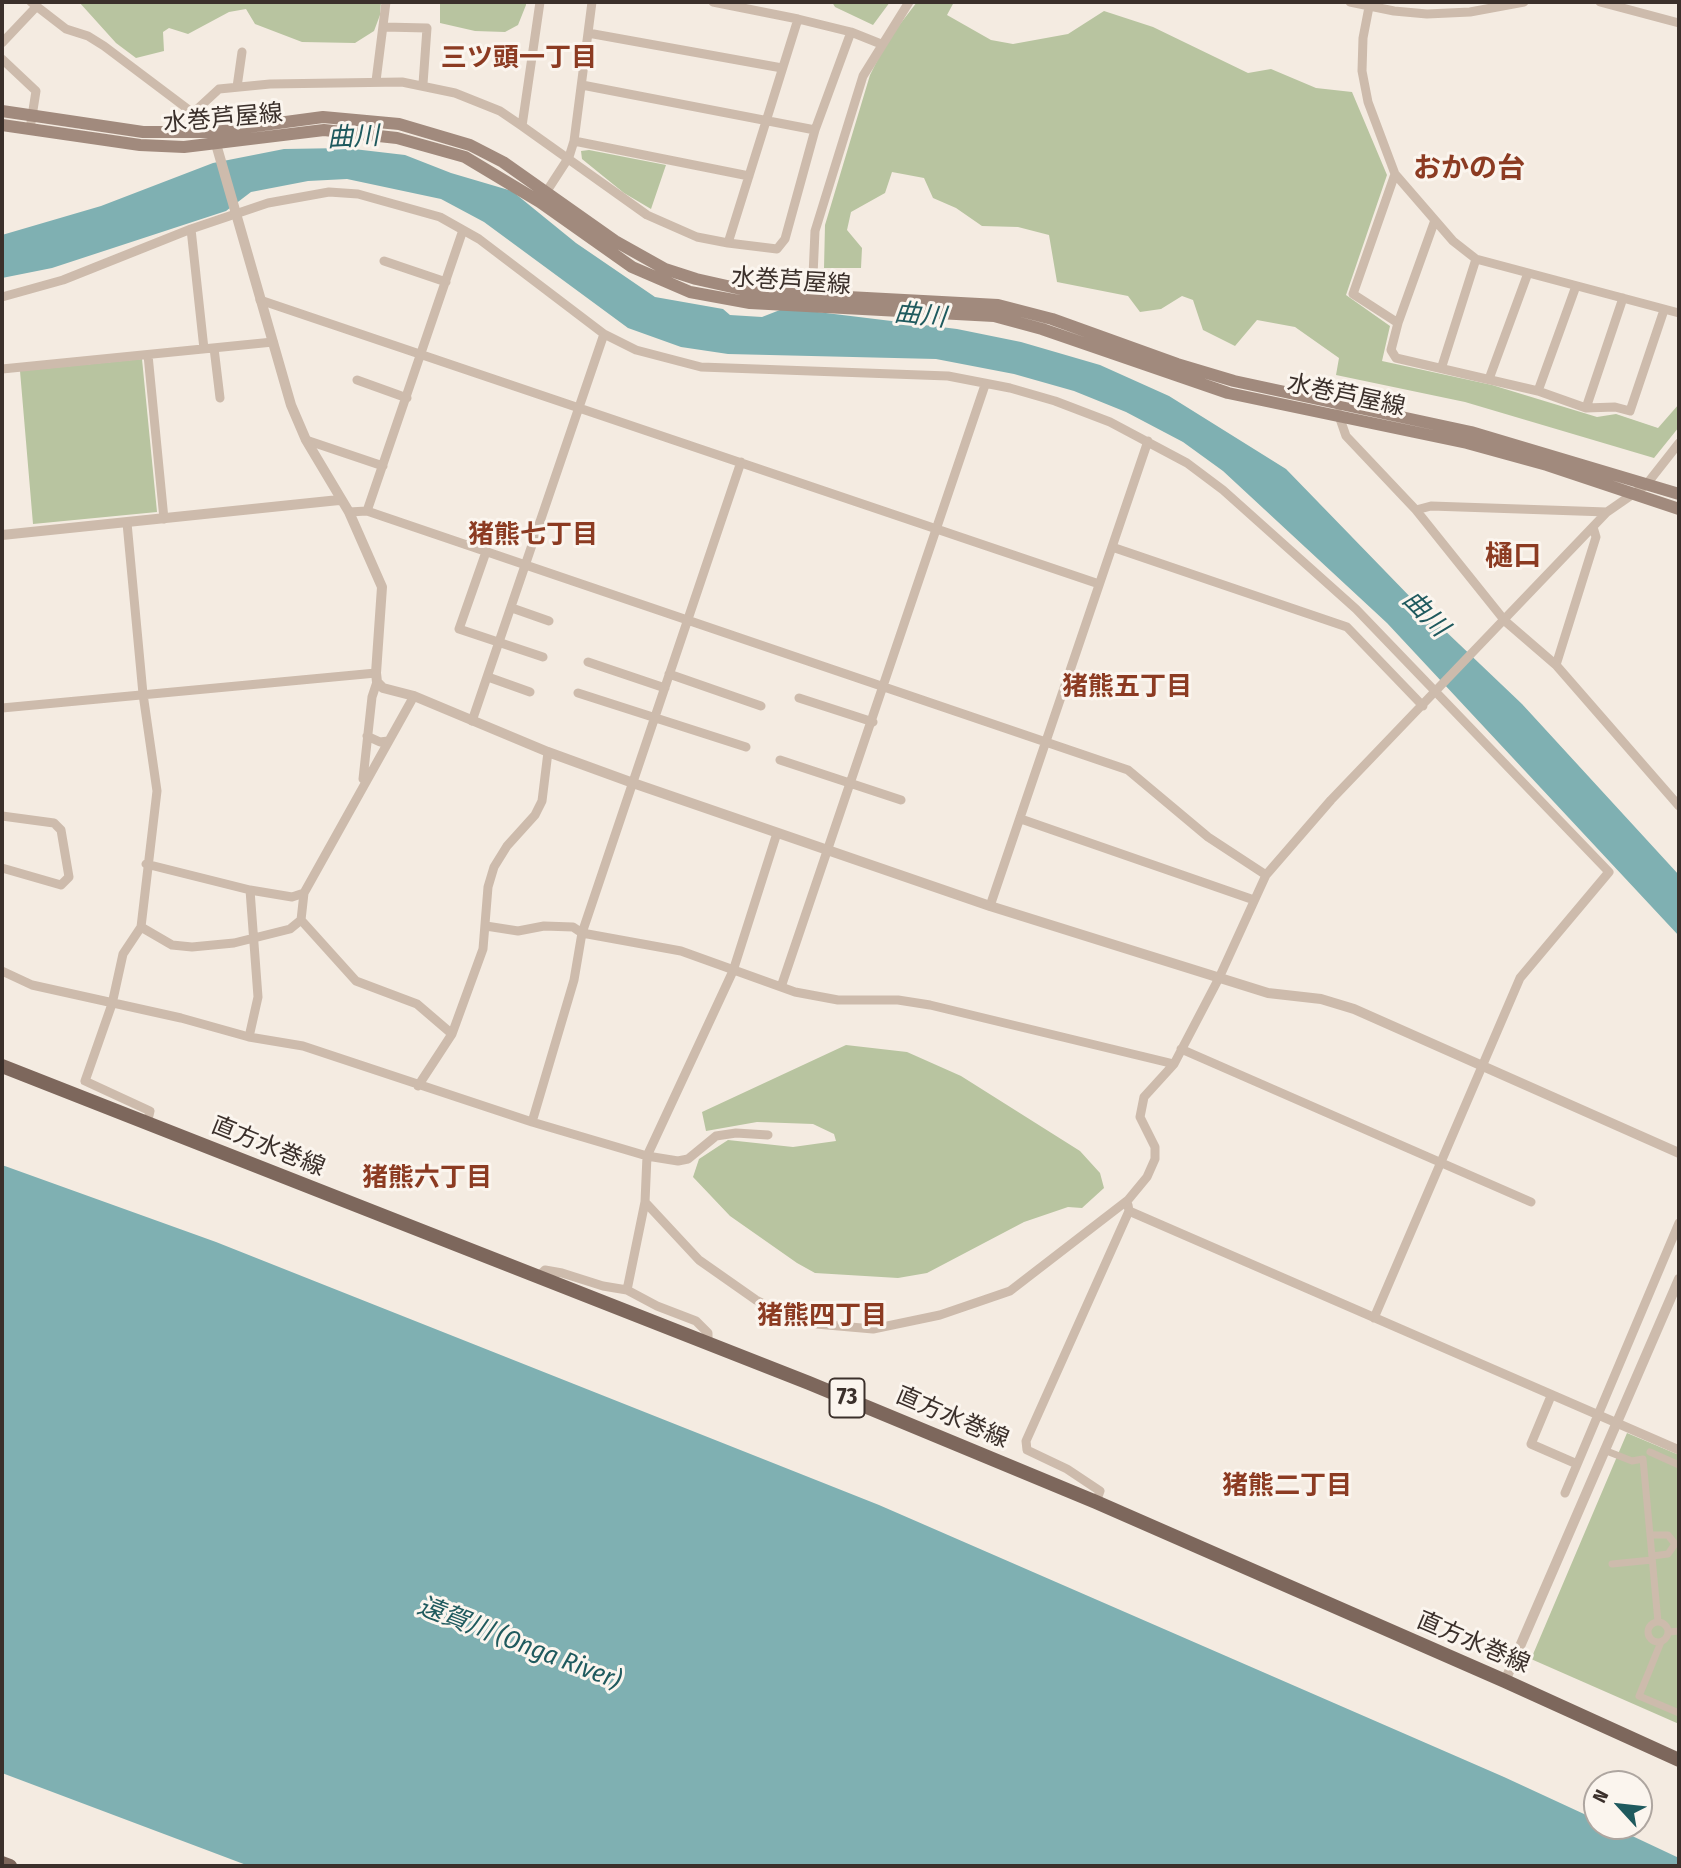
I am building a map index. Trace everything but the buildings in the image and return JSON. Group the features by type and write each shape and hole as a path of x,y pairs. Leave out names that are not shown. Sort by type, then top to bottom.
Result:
{"main road":[{"name":"水巻芦屋線","path":"2,111 216,144"},
{"name":"水巻芦屋線","path":"2,125 140,145 184,147 324,131 397,138 465,157 543,197 632,267 690,292 737,301 812,300 994,316 1042,329 1228,393 1338,410 1642,490 1679,495"},
{"name":"水巻芦屋線","path":"1642,490 1679,509"},
{"name":"直方水巻線","path":"2,1066 708,1342 1096,1502 1679,1760"},
{"path":"2,1863 10,1866"}],"street":[{"path":"376,81 386,2"},
{"path":"522,125 540,2"},
{"path":"543,197 569,158 574,141 592,2"},
{"path":"713,2 798,19 850,32 881,44"},
{"path":"812,300 815,231 863,76 909,2"},
{"path":"1350,2 1369,7 1427,13 1470,12 1524,2"},
{"path":"1600,2 1679,23"},
{"path":"2,43 33,4 66,29 88,36 104,46 193,113 216,144 291,405 306,440 339,500 349,512 382,587 377,677 372,697 363,784"},
{"path":"1369,7 1363,38 1362,71 1368,102 1395,174 1453,241 1476,259 1679,313"},
{"path":"728,243 798,19"},
{"path":"384,27 428,28 423,84"},
{"path":"193,113 219,89 237,86 376,81 423,84 500,111 647,215 697,237 777,248 785,239 815,130 850,32"},
{"path":"588,33 782,68"},
{"path":"237,86 242,52"},
{"path":"2,60 36,91 30,129"},
{"path":"582,85 815,130"},
{"path":"574,141 749,176"},
{"path":"1395,174 1353,294 1398,323"},
{"path":"2,297 63,280 235,212 304,195 339,193 415,208 463,230 604,334 636,350 701,367 948,376 1055,401 1148,441 1187,463 1223,490 1356,609 1609,872 1520,978 1374,1318"},
{"path":"1435,220 1398,323 1391,350 1396,358 1442,366 1538,391 1586,408 1615,407 1630,411 1664,310"},
{"path":"191,229 209,349 220,398"},
{"path":"368,511 463,230"},
{"path":"1442,366 1476,259"},
{"path":"384,261 446,282"},
{"path":"1489,379 1528,273"},
{"path":"1538,391 1576,286"},
{"path":"1586,408 1623,298"},
{"path":"260,300 1099,584"},
{"path":"472,721 604,334"},
{"path":"2,369 273,342"},
{"path":"148,355 164,519"},
{"path":"357,380 407,398"},
{"path":"781,987 873,722 985,384"},
{"path":"1338,410 1346,436 1416,510 1505,621 1556,665 1679,806"},
{"path":"306,440 383,466"},
{"path":"990,906 1148,441"},
{"path":"645,1202 699,1260 756,1300 789,1317 816,1324 873,1329 940,1315 1010,1291 1128,1200 1147,1177 1155,1159 1155,1147 1140,1117 1144,1097 1174,1064 1219,978 1266,874 1331,800 1477,651 1607,512 1642,490 1679,443"},
{"path":"531,1122 574,980 582,933 741,461"},
{"path":"2,535 339,500"},
{"path":"1416,510 1431,506 1607,512"},
{"path":"349,512 368,511 1128,770 1208,837 1266,874"},
{"path":"127,523 143,694 157,791 146,864 141,928 123,954 112,1004 85,1081 150,1111 147,1124"},
{"path":"1556,665 1595,537 1593,527"},
{"path":"1112,547 1347,627 1423,706"},
{"path":"486,552 459,629 543,657"},
{"path":"512,608 550,621"},
{"path":"588,662 665,688"},
{"path":"669,674 761,706"},
{"path":"2,708 143,694 377,677"},
{"path":"377,677 383,688 414,696 548,752 990,906 1268,993 1321,999 1354,1009 1679,1153"},
{"path":"488,677 530,692"},
{"path":"578,693 746,747"},
{"path":"141,928 172,945 234,943 290,929 301,920 304,893 414,696"},
{"path":"799,698 873,722"},
{"path":"367,736 380,742 388,741"},
{"path":"418,1086 452,1034 483,949 488,887 494,867 507,845 535,815 542,801 548,752"},
{"path":"780,760 901,800"},
{"path":"2,816 54,823 61,830 69,877 61,885 2,868"},
{"path":"1021,819 1254,900"},
{"path":"627,1290 645,1202 647,1156 733,971 777,833"},
{"path":"146,864 250,890 292,897 304,893"},
{"path":"249,1037 258,997 250,890"},
{"path":"301,920 356,981 418,1004 452,1034"},
{"path":"486,926 519,931 544,926 573,927 582,933 681,951 781,987 838,1000 898,1000 930,1005 1174,1064"},
{"path":"2,971 32,985 249,1037 303,1045 418,1086 647,1156 678,1161 688,1159 716,1136 736,1133 768,1135"},
{"path":"1181,1049 1531,1202"},
{"path":"1096,1502 1100,1491 1067,1469 1027,1450 1026,1441 1129,1211 1128,1200"},
{"path":"1129,1211 1679,1450"},
{"path":"1565,1493 1679,1223"},
{"path":"538,1277 545,1270 627,1290 657,1306 696,1321 708,1333 708,1342"},
{"path":"1505,1681 1679,1279"},
{"path":"1551,1396 1531,1444 1577,1464"},
{"path":"1604,1450 1632,1461 1643,1459 1650,1452 1655,1440"},
{"path":"1650,1452 1679,1465"},
{"path":"1643,1459 1658,1622"},
{"path":"1612,1564 1668,1554 1675,1544 1668,1535 1650,1535"},
{"path":"1661,1642 1651,1640 1648,1634 1651,1624 1664,1624 1669,1632"},
{"path":"1679,1631 1669,1632 1661,1642 1639,1696 1679,1713"}],"green space":[{"path":"79,2 381,2 374,31 355,43 302,42 255,24 246,9 229,12 188,34 169,28 163,32 164,51 136,58 116,43"},
{"path":"440,2 526,2 526,5 518,25 505,32 475,31 440,23"},
{"path":"832,2 890,2 873,25 835,7"},
{"path":"917,2 954,2 947,15 991,40 1013,44 1068,34 1104,11 1153,27 1248,73 1271,69 1316,88 1352,92 1387,175 1346,295 1390,326 1382,361 1492,385 1597,417 1616,414 1658,428 1679,404 1679,427 1654,458 1465,402 1336,375 1339,358 1295,327 1257,320 1235,346 1203,330 1193,300 1182,296 1161,309 1140,312 1128,296 1057,282 1049,235 1018,227 982,226 956,208 933,198 924,178 892,172 885,193 851,212 847,230 862,248 861,268 824,268 825,225 870,75 887,41"},
{"path":"589,150 666,165 651,209 624,193 582,159 581,151"},
{"path":"142,359 157,512 33,524 20,371"},
{"path":"846,1045 907,1052 961,1076 1080,1151 1100,1173 1104,1188 1082,1208 1068,1207 1024,1222 927,1273 898,1278 815,1273 730,1216 693,1177 699,1159 728,1140 793,1147 836,1141 834,1134 813,1124 757,1122 706,1131 702,1112"},
{"path":"1627,1433 1679,1455 1679,1724 1531,1659"}],"water":[{"name":"曲川","path":"345,148 405,155 451,173 512,191 576,243 655,297 723,309 730,315 762,317 785,308 957,329 1021,342 1100,365 1169,396 1286,469 1417,604 1522,704 1679,875 1679,936 1387,623 1223,471 1183,442 1126,412 1074,391 1014,374 936,359 728,354 681,347 628,328 484,222 441,199 347,179 308,181 251,192 226,211 52,268 2,278 2,235 101,206 213,163 284,149"},
{"name":"遠賀川 (Onga River)","path":"2,1165 216,1242 879,1505 1583,1814 1583,1840 1641,1840 1679,1858 1679,1866 249,1866 2,1773"}],"district":[{"name":"三ツ頭一丁目","path":"519,59"},
{"name":"おかの台","path":"1469,169"},
{"name":"猪熊七丁目","path":"533,536"},
{"name":"樋口","path":"1513,557"},
{"name":"猪熊五丁目","path":"1127,688"},
{"name":"猪熊六丁目","path":"427,1179"},
{"name":"猪熊四丁目","path":"822,1317"},
{"name":"猪熊二丁目","path":"1287,1487"}]}
